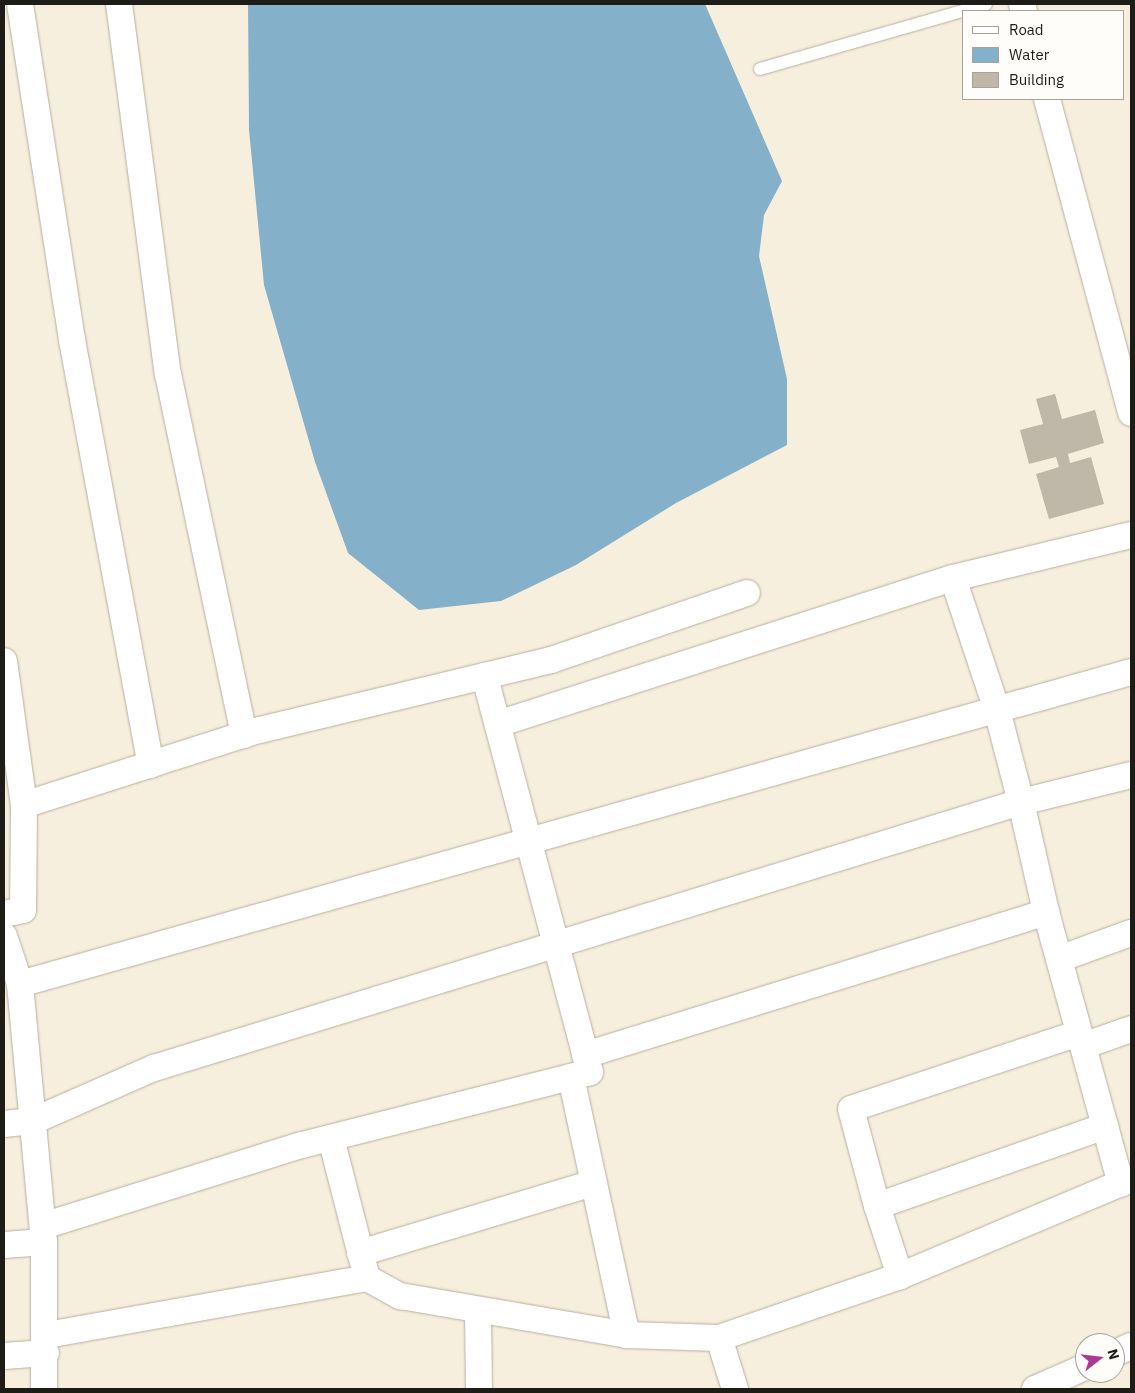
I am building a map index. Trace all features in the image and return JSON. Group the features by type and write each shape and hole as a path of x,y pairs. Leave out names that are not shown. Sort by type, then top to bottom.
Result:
{"street":[{"path":"20,4 72,340 151,765"},
{"path":"119,4 168,374 244,735"},
{"path":"1047,100 1131,413"},
{"path":"498,724 953,578 1131,535"},
{"path":"4,1356 46,1344 367,1278 400,1296 478,1310 627,1335 719,1338 900,1276 1126,1181 1105,1126 1046,912 1022,802 997,710 953,578"},
{"path":"24,805 244,735 551,660 747,593"},
{"path":"4,661 24,805 23,910 4,914"},
{"path":"20,984 1131,672"},
{"path":"4,1245 44,1234 331,1138 590,1072 485,676"},
{"path":"4,1124 33,1121 154,1068 1022,802 1131,775"},
{"path":"585,1055 1046,912"},
{"path":"1059,958 1131,932"},
{"path":"4,936 20,984 44,1234 46,1344 44,1389"},
{"path":"900,1276 877,1206 851,1108 1081,1039 1131,1029"},
{"path":"571,1077 627,1335"},
{"path":"877,1206 1105,1126"},
{"path":"331,1138 367,1278"},
{"path":"360,1253 594,1183"},
{"path":"478,1310 479,1389"},
{"path":"719,1338 736,1389"},
{"path":"1035,1389 1075,1371"}],"lane":[{"path":"965,10 986,4"},
{"path":"760,68 962,11"}],"water":[{"path":"248,4 705,4 782,181 764,215 759,256 787,379 787,445 676,503 576,565 501,601 419,610 348,553 315,462 264,285 249,130"}],"building":[{"path":"1055,394 1062,419 1095,410 1104,443 1068,454 1070,463 1091,457 1104,504 1049,519 1036,474 1059,467 1056,457 1029,464 1020,430 1043,424 1036,399"}]}
